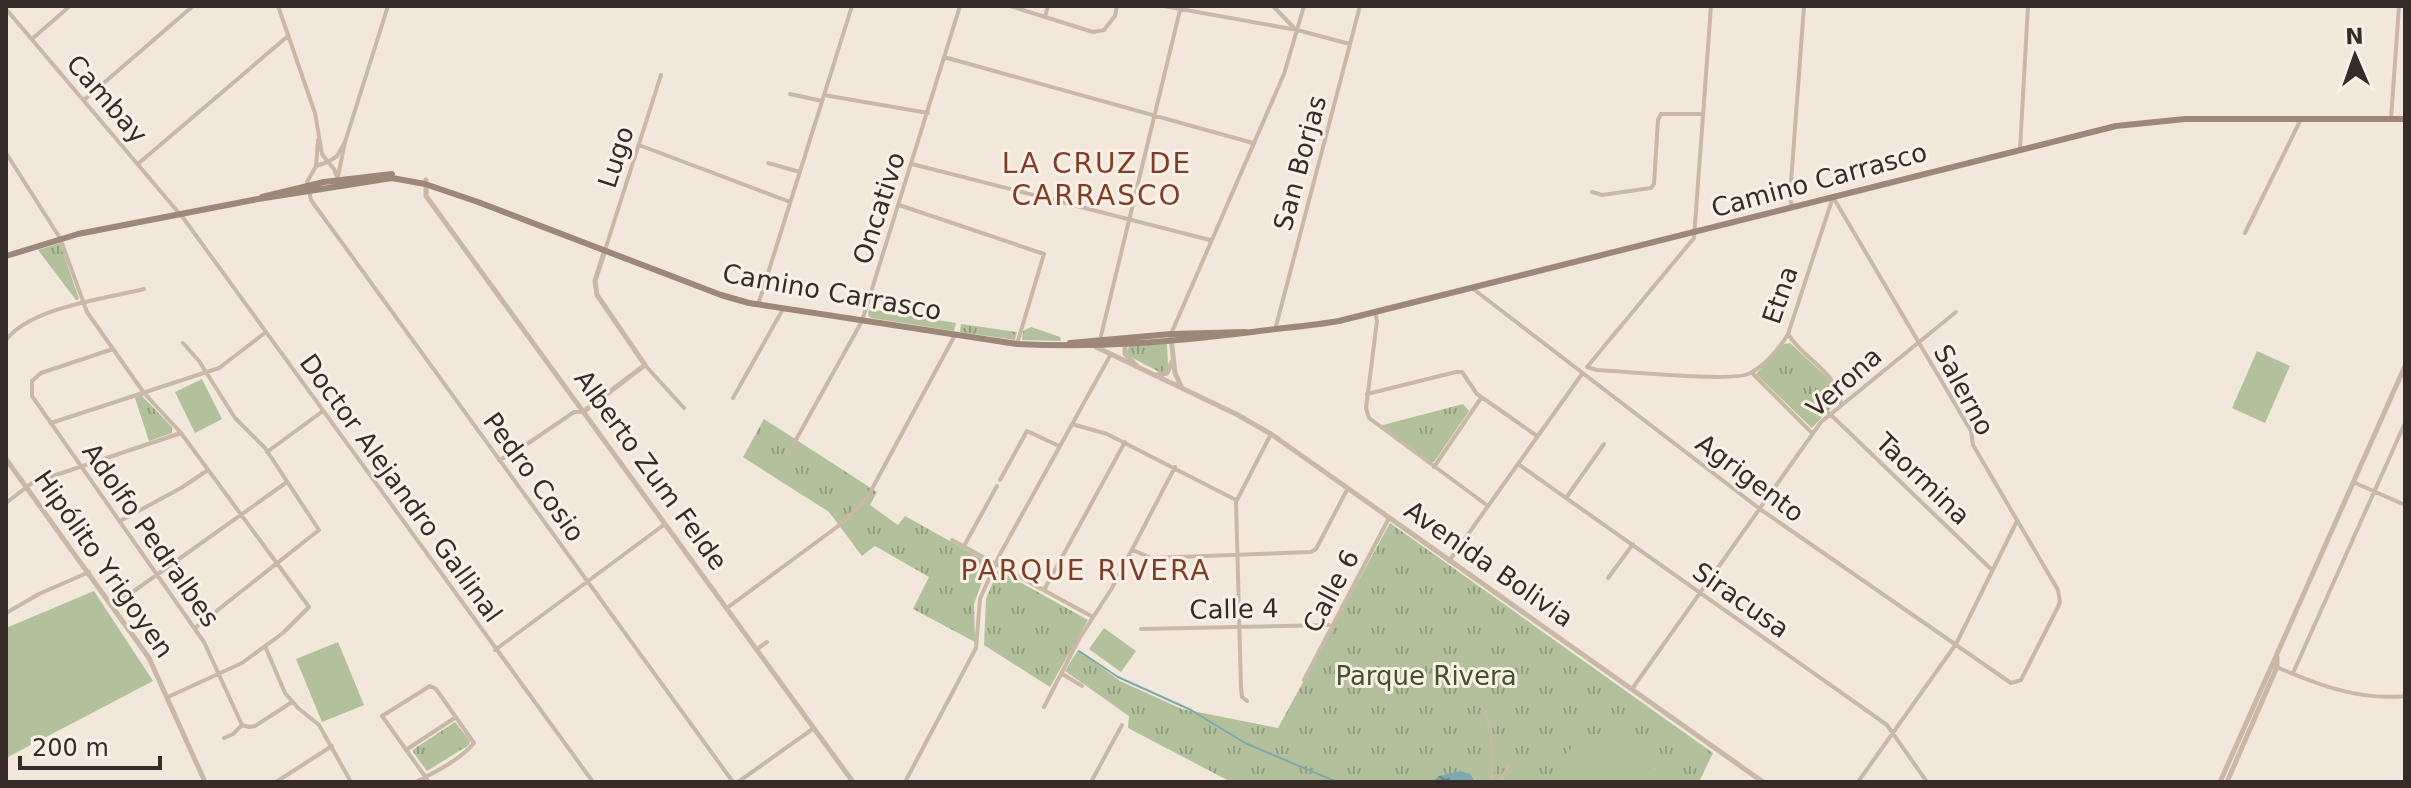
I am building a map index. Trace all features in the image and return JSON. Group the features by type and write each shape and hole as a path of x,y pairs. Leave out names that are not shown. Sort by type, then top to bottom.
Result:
{"main road":[{"name":"Camino Carrasco","path":"1098,343 1124,345 1275,330 1375,312 2020,149 2135,123 2185,119 2405,119"},
{"name":"Camino Carrasco","path":"307,189 338,178 390,174 425,182 721,295 758,305 1017,344 1098,343 1147,336 1171,338"},
{"name":"Camino Carrasco","path":"6,256 60,238 307,189 392,178 425,182"}],"street":[{"path":"32,39 70,6"},
{"path":"84,100 193,6"},
{"path":"278,6 317,121 322,154 338,178"},
{"path":"338,178 345,142 388,6"},
{"path":"758,305 852,6"},
{"name":"Oncativo","path":"788,454 862,321 960,6"},
{"path":"1010,6 1093,32 1104,30 1115,16 1117,6"},
{"path":"1045,17 1048,6"},
{"path":"1164,6 1297,30 1350,44"},
{"path":"1273,6 1297,30"},
{"path":"1185,389 1176,377 1171,338 1210,240 1284,74 1304,6"},
{"name":"San Borjas","path":"1275,330 1360,6"},
{"path":"1449,561 1582,373 1690,245 1694,233 1711,6"},
{"path":"1792,208 1790,196 1804,6"},
{"path":"2020,149 2028,6"},
{"path":"2391,119 2399,6"},
{"path":"1098,343 1180,8"},
{"name":"Cambay","path":"6,9 181,214"},
{"path":"139,163 288,36"},
{"path":"944,57 1253,143"},
{"name":"Lugo","path":"605,250 661,75"},
{"path":"790,94 822,101"},
{"path":"824,95 928,113"},
{"path":"1592,192 1602,195 1651,188 1654,184 1661,114 1703,114"},
{"path":"2245,233 2301,119"},
{"path":"307,189 309,175 316,166 319,138"},
{"path":"316,166 337,156 345,142"},
{"path":"639,145 791,202"},
{"path":"6,153 60,238 83,303 113,349 144,393 181,433 309,607 265,646 220,675 168,697"},
{"path":"768,163 800,172"},
{"path":"912,164 1210,240"},
{"name":"Alberto Zum Felde","path":"425,182 426,196 853,782"},
{"name":"Pedro Cosio","path":"307,189 311,200 587,582 736,782"},
{"name":"Etna","path":"1752,373 1778,349 1788,334 1833,197"},
{"name":"Salerno","path":"1833,197 1971,431 1973,445 2058,590 2060,602 2021,680 2016,683"},
{"path":"899,205 1044,254 1017,344"},
{"name":"Doctor Alejandro Gallinal","path":"181,214 590,781"},
{"path":"605,250 595,281 597,295 645,365 684,408"},
{"name":"Agrigento","path":"1472,288 1760,509 2011,683 2016,683"},
{"path":"6,340 28,321 83,303 144,289"},
{"path":"733,398 783,309"},
{"path":"1375,312 1377,321 1367,414 1373,423 1488,506"},
{"name":"Verona","path":"1631,689 1829,413 1956,312"},
{"path":"51,423 219,368 266,332"},
{"path":"1788,334 1829,377 1841,404"},
{"path":"727,608 852,515 862,504 955,335"},
{"name":"Camino Carrasco","path":"1124,345 1145,340 1147,336"},
{"path":"183,343 235,418 267,452 319,530 195,628"},
{"name":"Avenida Bolivia","path":"1098,343 1111,354 1271,434 1763,782"},
{"path":"1124,345 1125,354 1138,367"},
{"name":"Adolfo Pedralbes","path":"113,349 41,373 32,381 31,392 80,467 195,628 242,725"},
{"path":"905,782 976,648 980,599 995,564 1111,354"},
{"path":"1155,375 1167,373 1173,361"},
{"path":"499,460 574,412 583,412 645,365"},
{"path":"2227,782 2277,656 2405,366"},
{"path":"1587,367 1728,376 1752,373 1813,434"},
{"path":"1367,394 1459,372 1465,374 1481,398 1537,436"},
{"path":"1434,467 1481,398"},
{"path":"267,452 323,411"},
{"name":"Taormina","path":"1829,413 1992,570"},
{"path":"2293,673 2405,423"},
{"path":"1072,424 1125,442 1236,500"},
{"path":"1000,480 1028,431 1059,446"},
{"path":"6,503 26,487 181,433"},
{"path":"1247,701 1242,697 1241,688 1236,500 1271,434"},
{"path":"1044,590 1125,442"},
{"path":"1566,498 1604,444"},
{"name":"Hipólito Yrigoyen","path":"6,459 149,658 205,782"},
{"name":"Siracusa","path":"1518,464 1887,725 1927,782"},
{"path":"1044,707 1133,550 1175,467"},
{"path":"120,521 181,488 208,469"},
{"path":"113,606 287,482"},
{"path":"2353,482 2405,505"},
{"path":"964,546 997,486"},
{"path":"1133,550 1151,558 1308,553 1314,551 1348,488"},
{"name":"Calle 6","path":"1304,680 1389,518"},
{"path":"1858,782 1956,644 2017,521"},
{"path":"495,650 665,524"},
{"path":"952,540 1093,617"},
{"path":"1608,578 1633,544"},
{"path":"6,613 39,594 89,572"},
{"name":"Calle 4","path":"1141,629 1329,625"},
{"path":"757,649 767,642"},
{"path":"265,646 285,693 316,721 351,782"},
{"path":"2275,666 2354,694 2405,696"},
{"path":"2220,782 2275,666"},
{"path":"1061,673 1082,686"},
{"path":"416,782 427,780 474,743 436,689 430,686 382,716 427,780"},
{"path":"224,738 242,725 249,727 263,722 292,702"},
{"path":"1485,712 1491,731 1493,782"},
{"path":"406,750 456,717"},
{"path":"1091,782 1122,725"},
{"path":"736,782 814,728"},
{"path":"276,782 332,746"},
{"path":"1499,782 1510,763"}],"green space":[{"path":"60,243 79,299 76,300 38,250"},
{"path":"869,309 956,323 954,331 871,318"},
{"path":"961,324 1017,332 1015,340 960,332"},
{"path":"1031,327 1060,337 1061,341 1022,340 1023,331"},
{"path":"1790,343 1830,380 1839,399 1812,428 1756,374 1784,344"},
{"path":"1167,344 1168,366 1161,373 1127,352 1129,346"},
{"path":"2257,351 2290,366 2265,423 2232,408"},
{"path":"202,379 222,419 195,433 175,392"},
{"path":"141,395 172,427 172,433 149,441 135,398"},
{"path":"1463,404 1469,411 1434,462 1429,462 1379,426"},
{"path":"764,419 877,492 870,505 898,525 905,516 989,563 974,604 975,642 913,609 929,577 875,546 862,556 829,512 743,457"},
{"name":"Parque Rivera","path":"1390,523 1713,753 1699,782 1231,782 1128,728 1129,716 1065,671 1078,650 1120,681 1182,709 1278,728"},
{"path":"998,570 1088,620 1050,687 984,645 986,599"},
{"path":"94,591 153,681 6,758 6,628"},
{"path":"1104,628 1136,651 1121,672 1089,649"},
{"path":"338,642 364,705 322,722 296,659"},
{"path":"455,722 470,741 469,745 427,771 414,749"},
{"path":"453,725 465,742 455,749 443,732"},
{"path":"1597,735 1624,746 1660,782 1552,782 1557,773 1555,769 1568,751 1587,737 1590,739"}],"water":[{"path":"1460,771 1470,774 1475,782 1432,782 1439,776"}],"waterway":[{"path":"1079,651 1118,677 1191,710 1245,743 1337,782"}],"district":[{"name":"LA CRUZ DE CARRASCO","path":"1097,179"},
{"name":"PARQUE RIVERA","path":"1086,570"}]}
